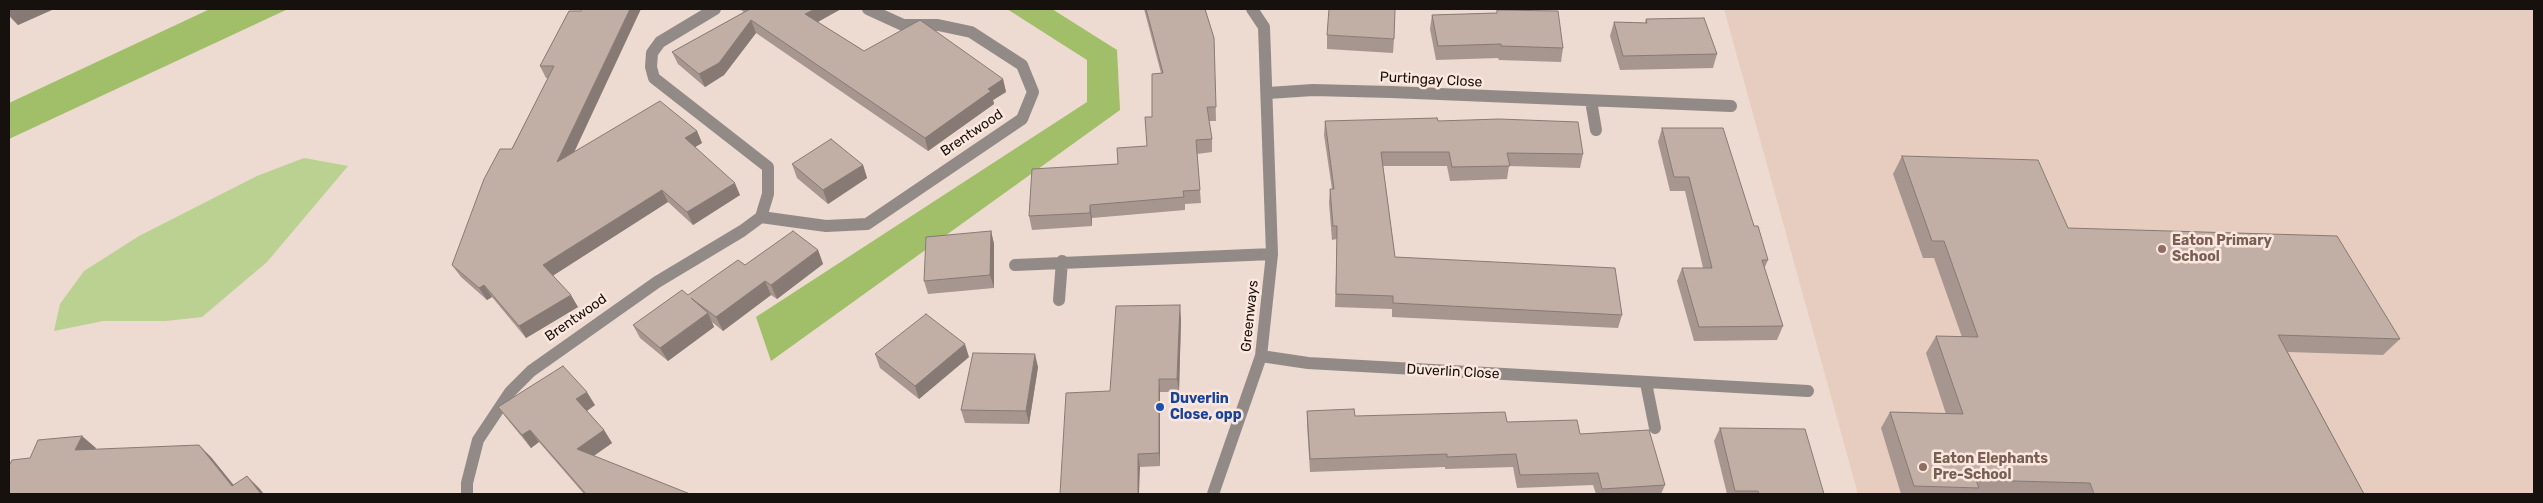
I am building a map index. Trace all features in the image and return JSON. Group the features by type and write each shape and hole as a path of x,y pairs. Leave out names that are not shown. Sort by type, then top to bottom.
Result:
{"street":[{"path":"715,9 660,42 652,53 651,67 654,78 768,167 768,194 761,216"},
{"name":"Brentwood","path":"467,494 466,483 478,440 510,392 531,371 657,282 742,231 761,216 826,226 867,224 1022,119 1033,92 1022,65 971,32 938,25 903,25 868,9"},
{"name":"Greenways","path":"1212,494 1262,356 1272,254 1268,93 1264,27 1252,9"},
{"name":"Purtingay Close","path":"1268,93 1323,90 1731,106"},
{"path":"1591,101 1596,130"},
{"path":"1015,265 1062,261 1272,254"},
{"path":"1060,300 1062,261"},
{"name":"Duverlin Close","path":"1262,356 1308,363 1808,391"},
{"path":"1646,383 1654,428"}],"shaded area":[{"name":"Eaton Primary School","path":"1724,9 2534,9 2534,494 1858,494"}],"green space":[{"path":"210,9 288,9 9,139 9,103"},
{"path":"1007,9 1052,9 1117,50 1120,110 771,361 756,317 1087,102 1087,60"},
{"path":"304,158 348,166 267,262 202,317 166,321 103,321 54,331 60,304 84,271 139,236 257,176"}],"building":[{"path":"582,9 630,9 557,162 660,101 697,131 685,138 735,183 687,212 662,190 543,265 571,295 519,326 484,285 479,288 452,265 484,179 500,149 512,149 554,66 540,66 569,11 581,11"},
{"path":"750,9 815,9 805,14 864,51 920,20 1003,79 988,89 991,91 925,138 751,20 719,63 699,74 672,52"},
{"path":"1146,9 1205,9 1214,38 1216,107 1207,107 1212,139 1196,140 1200,190 1183,191 1184,197 1090,205 1090,213 1029,216 1032,169 1118,164 1117,148 1147,146 1145,117 1152,117 1152,74 1163,73"},
{"path":"1329,9 1395,9 1394,39 1327,35"},
{"path":"1497,10 1558,11 1563,48 1501,46 1501,44 1438,46 1432,15 1497,13"},
{"path":"1704,18 1717,54 1623,56 1614,22 1647,23 1646,19"},
{"path":"1437,118 1438,121 1499,119 1578,122 1583,154 1507,153 1510,166 1452,167 1449,152 1381,152 1395,257 1615,268 1622,315 1393,303 1393,296 1336,294 1337,226 1333,226 1330,189 1334,189 1325,121"},
{"path":"1662,128 1723,128 1754,226 1758,226 1768,260 1762,260 1783,326 1699,327 1682,268 1712,268 1689,177 1674,177"},
{"path":"831,139 863,165 823,190 792,164"},
{"path":"1902,156 2038,160 2068,228 2337,236 2400,339 2278,335 2364,494 2094,494 2090,483 1976,480 1979,488 1914,486 1890,412 1963,414 1936,336 1978,337 1944,241 1932,241"},
{"path":"793,231 818,250 771,285 765,281 716,317 691,298 708,313 660,348 633,325 682,290 688,295 738,260 745,265"},
{"path":"991,231 990,275 924,281 926,237"},
{"path":"1180,305 1177,379 1159,379 1159,453 1138,454 1138,494 1060,494 1066,393 1110,391 1116,306"},
{"path":"926,314 965,344 915,386 875,354"},
{"path":"973,353 1035,354 1026,411 961,410"},
{"path":"563,366 587,392 576,399 604,430 577,449 690,494 586,494 530,430 522,435 498,407"},
{"path":"1354,409 1355,416 1505,412 1507,422 1577,420 1580,434 1649,430 1665,485 1602,489 1598,473 1520,475 1516,454 1447,457 1447,454 1310,459 1307,411"},
{"path":"1720,428 1805,429 1824,494 1759,494 1758,491 1735,491"},
{"path":"82,436 75,450 199,445 232,486 247,476 261,494 9,494 9,466 12,460 30,458 38,440"}],"place":[{"name":"Eaton Primary School","path":"2162,249"},
{"name":"Duverlin Close, opp","path":"1160,407"},
{"name":"Eaton Elephants Pre-School","path":"1923,467"}]}
